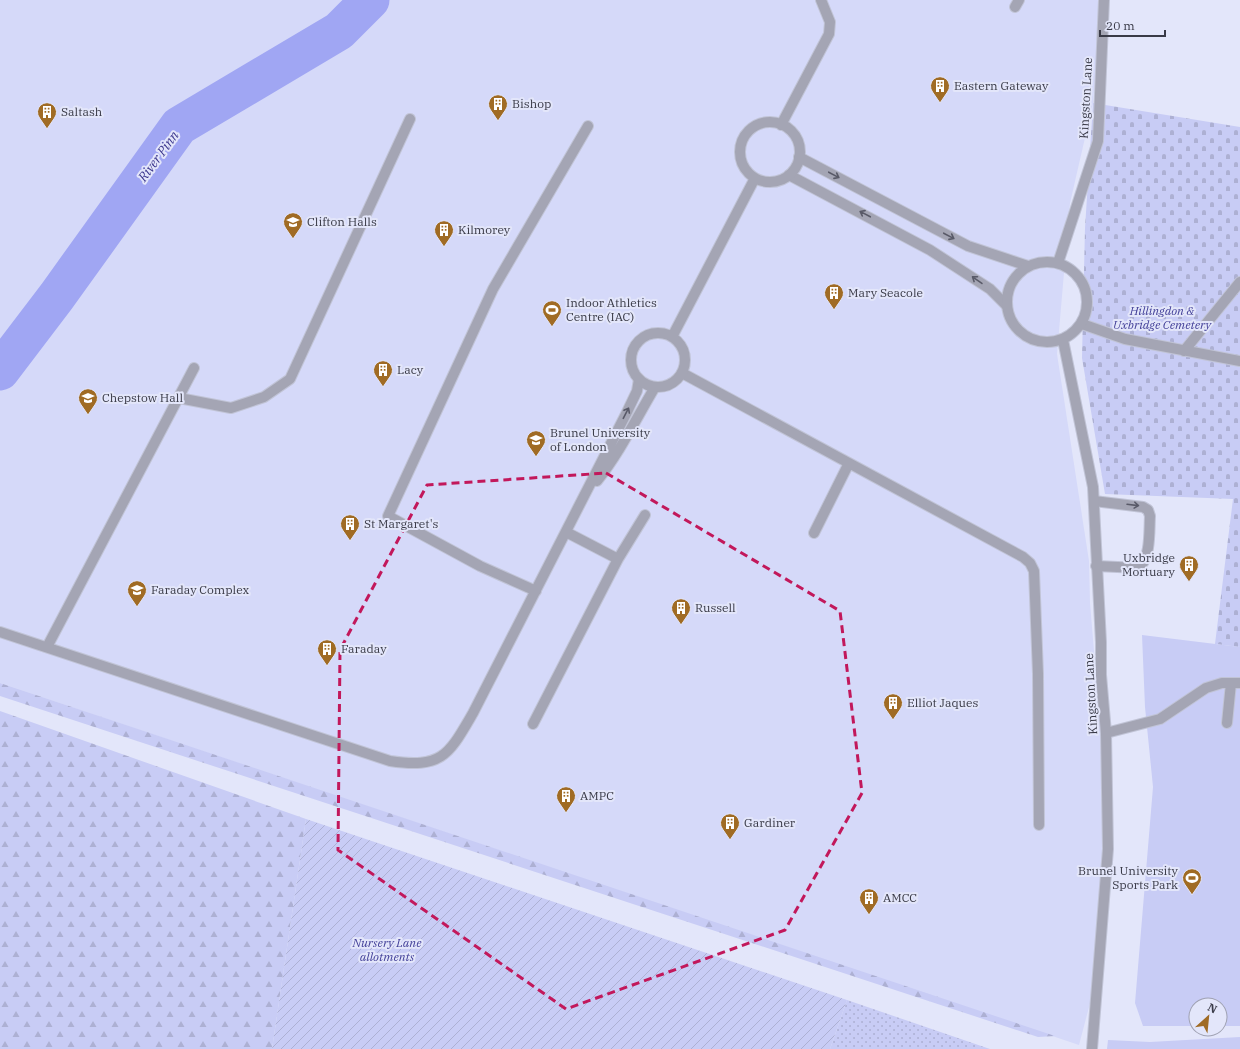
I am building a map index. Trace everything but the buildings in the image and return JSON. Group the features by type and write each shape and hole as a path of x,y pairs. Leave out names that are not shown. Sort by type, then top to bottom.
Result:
{"street":[{"path":"781,124 829,34 830,22 821,0"},
{"name":"Kingston Lane","path":"1058,263 1098,141 1104,0"},
{"path":"179,398 230,408 264,397 290,379 410,119"},
{"path":"771,122 781,124 788,128 796,137 800,147 800,157 796,167 789,175 780,181 772,182 755,178 747,172 742,163 740,153 743,137 751,128 761,123 771,122"},
{"path":"536,591 480,566 388,516 493,289 588,126"},
{"path":"800,157 968,246 1028,266"},
{"path":"789,175 930,250 984,285 1006,305"},
{"path":"672,337 755,178"},
{"path":"1043,262 1058,263 1070,269 1079,277 1085,288 1088,300 1082,324 1074,333 1063,340 1044,342 1026,337 1016,329 1009,318 1006,305 1007,293 1011,282 1018,273 1028,266 1043,262"},
{"path":"1184,351 1236,284 1240,282"},
{"path":"1082,324 1125,339 1240,361"},
{"path":"0,632 390,761 417,764 434,760 453,747 536,591 638,391 639,379 632,364 632,354 637,342 650,334 664,333 672,337 680,344 684,353 685,364 682,373 674,382 655,387 639,379"},
{"name":"Kingston Lane","path":"1063,340 1093,487 1101,642 1101,675 1106,733 1108,849 1092,1049"},
{"path":"47,647 194,368"},
{"path":"682,373 1023,557 1032,566 1038,674 1039,825"},
{"path":"584,498 612,462 655,387"},
{"path":"814,532 849,463"},
{"path":"1094,501 1143,507 1148,510 1150,516 1144,564 1139,568 1096,566"},
{"path":"533,724 618,559 645,514"},
{"path":"566,532 618,559"},
{"path":"1106,733 1160,719 1206,688 1222,683 1236,683 1227,723"}],"highlighted area":[{"path":"606,473 840,611 862,793 785,930 566,1009 338,850 340,650 427,485"}],"shaded area":[{"name":"Brunel University of London","path":"0,0 1101,0 1093,103 1070,203 1057,354 1089,561 1090,603 1102,748 1102,958 1079,1045 0,683"}],"green space":[{"name":"Hillingdon & Uxbridge Cemetery","path":"1093,103 1240,127 1240,647 1215,644 1233,499 1105,494 1082,358 1085,228"},
{"name":"Brunel University Sports Park","path":"1142,635 1240,647 1240,1026 1228,1026 1228,997 1188,997 1188,1026 1143,1026 1135,1003 1153,787 1145,707"},
{"path":"0,683 1055,1036 1038,1037 0,696"},
{"path":"0,711 306,819 272,1049 0,1049"},
{"name":"Nursery Lane allotments","path":"306,819 847,1000 830,1049 272,1049"},
{"path":"847,1000 990,1049 830,1049"},
{"path":"1240,1037 1240,1049 1107,1049 1108,1040 1150,1042"}],"waterway":[{"name":"River Pinn","path":"0,371 57,296 179,126 339,31 370,0"}],"place":[{"name":"Eastern Gateway","path":"940,103"},
{"name":"Bishop","path":"498,121"},
{"name":"Saltash","path":"47,129"},
{"name":"Clifton Halls","path":"293,239"},
{"name":"Kilmorey","path":"444,247"},
{"name":"Mary Seacole","path":"834,310"},
{"name":"Indoor Athletics Centre (IAC)","path":"552,327"},
{"name":"Lacy","path":"383,387"},
{"name":"Chepstow Hall","path":"88,415"},
{"name":"Brunel University of London","path":"536,457"},
{"name":"St Margaret's","path":"350,541"},
{"name":"Uxbridge Mortuary","path":"1189,582"},
{"name":"Faraday Complex","path":"137,607"},
{"name":"Russell","path":"681,625"},
{"name":"Faraday","path":"327,666"},
{"name":"Elliot Jaques","path":"893,720"},
{"name":"AMPC","path":"566,813"},
{"name":"Gardiner","path":"730,840"},
{"name":"Brunel University Sports Park","path":"1192,895"},
{"name":"AMCC","path":"869,915"}]}
